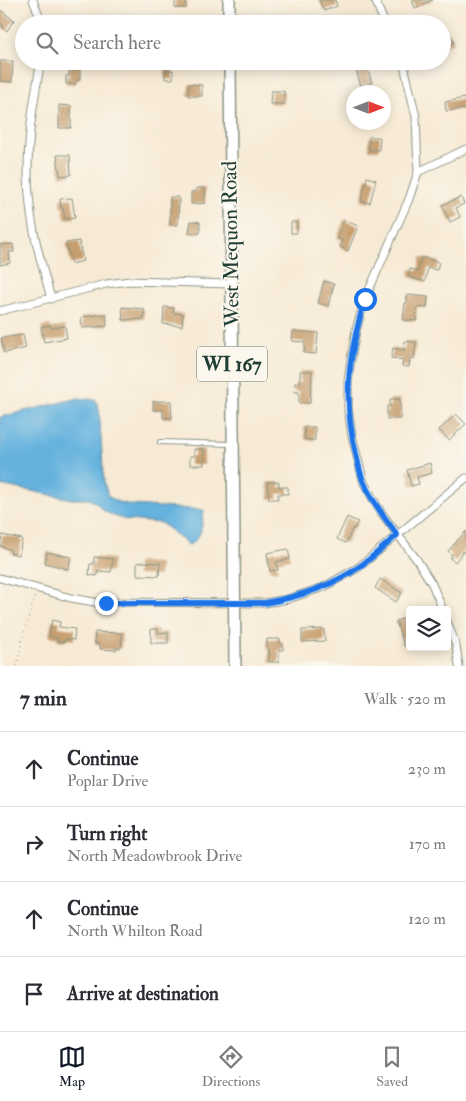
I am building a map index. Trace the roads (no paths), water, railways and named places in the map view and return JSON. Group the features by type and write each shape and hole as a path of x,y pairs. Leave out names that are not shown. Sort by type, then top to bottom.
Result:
{"main road":[{"path":"229,0 229,15"},
{"name":"West Mequon Road","path":"230,70 235,666"}],"street":[{"path":"33,0 40,15"},
{"path":"375,0 382,15"},
{"path":"39,70 33,105 28,175 30,205 36,242 51,299"},
{"path":"405,70 416,117 418,172 409,200 365,299 356,330 348,382 348,409 352,436 364,483 380,511 417,560 432,584 441,606"},
{"path":"418,172 466,149"},
{"path":"0,311 106,284 130,281 231,284"},
{"path":"0,578 71,598 94,602 265,603 288,599 324,587 359,567 466,478"},
{"path":"451,632 456,646 459,666"}],"lane":[{"path":"160,442 233,444"}],"water":[{"path":"79,398 96,400 99,408 104,482 108,496 118,502 132,505 204,510 201,530 194,542 189,545 161,523 127,520 116,517 104,511 89,499 72,499 0,485 0,417"}]}
